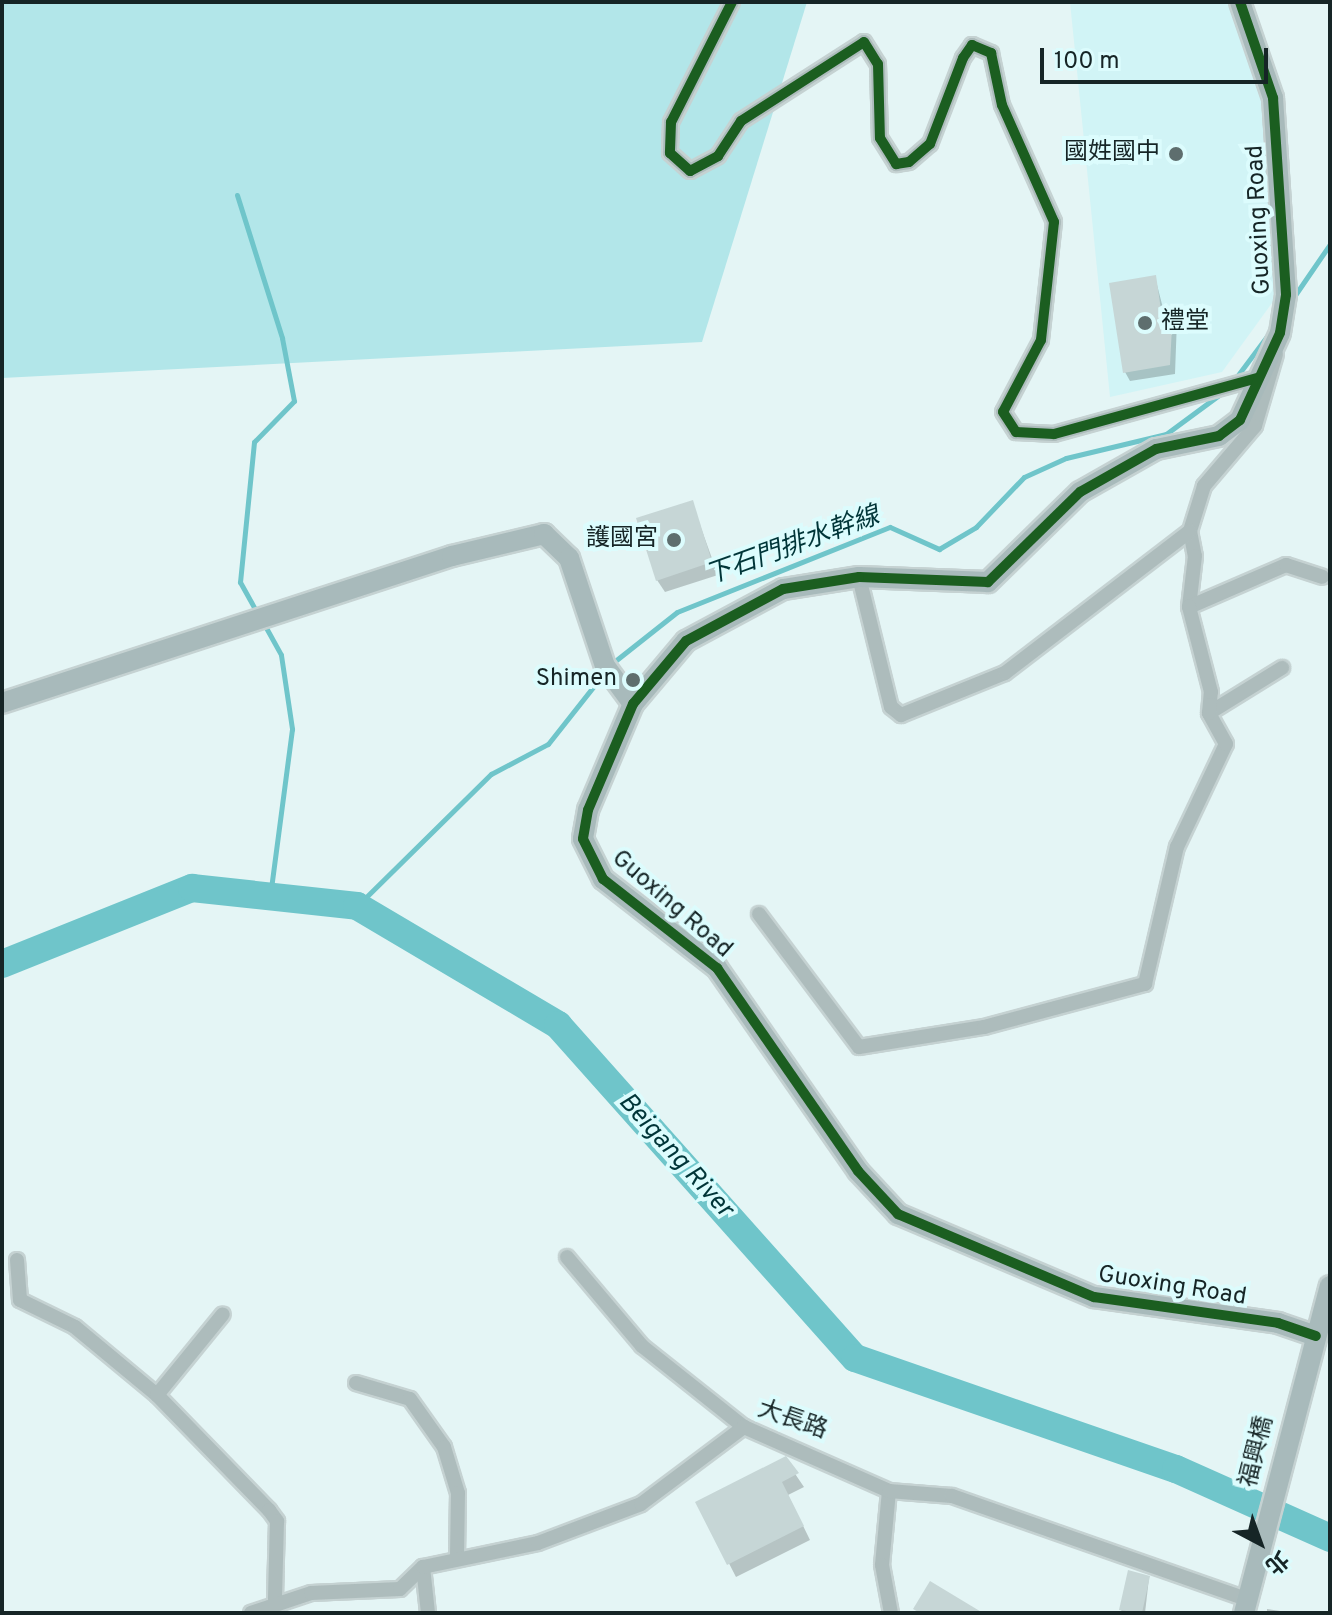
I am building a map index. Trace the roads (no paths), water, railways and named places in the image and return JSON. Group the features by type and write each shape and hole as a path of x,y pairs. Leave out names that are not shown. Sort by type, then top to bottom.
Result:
{"street":[{"path":"732,2 673,113 670,153 690,171 718,156 741,121 864,42 878,64 874,114 880,138 896,164 909,162 930,144 963,58 972,45 991,53 1002,105 1054,222 1041,340 1003,412 1016,432 1027,438 1083,427 1241,377 1257,378"},
{"name":"Guoxing Road","path":"1240,2 1273,98 1286,295 1280,333 1228,432 1156,449 1080,492 988,582 859,577 783,589 740,609 686,641 633,704 588,810 587,855 603,879 717,968 878,1197 969,1250 1094,1297 1278,1323 1316,1336"},
{"path":"759,914 859,1047 984,1027 1134,989 1152,971 1177,847 1226,744 1209,713 1211,692 1189,607 1195,556 1190,531 1213,468 1255,426 1270,391 1280,333"},
{"path":"859,577 891,707 901,715 1005,673 1190,531"},
{"path":"2,703 465,552 544,534 569,558 605,666 633,704"},
{"path":"1189,607 1286,565 1322,577"},
{"path":"1209,713 1282,668"},
{"path":"567,1257 642,1346 744,1427"},
{"path":"17,1260 20,1300 75,1327 157,1395 277,1521 275,1599"},
{"path":"1316,1336 1330,1286"},
{"path":"157,1395 223,1314"},
{"name":"福興橋","path":"1255,1571 1316,1336"},
{"path":"356,1383 410,1399 444,1447 458,1493 457,1555"},
{"name":"大長路","path":"251,1613 275,1599 400,1589 423,1567 457,1555 538,1543 641,1504 744,1427 889,1491 952,1496 1245,1606 1255,1571"},
{"path":"889,1491 882,1565 891,1613"},
{"path":"423,1567 428,1613"}],"waterway":[{"path":"237,195 282,338 294,401 254,442 240,582 259,616"},
{"name":"下石門排水幹線","path":"1293,298 1330,244"},
{"name":"下石門排水幹線","path":"1235,379 1270,332"},
{"name":"下石門排水幹線","path":"610,665 677,612 890,527 939,549 976,527 1024,477 1066,458 1166,434 1223,392"},
{"path":"264,624 281,655 292,729 270,897"},
{"name":"下石門排水幹線","path":"357,906 491,774 548,744 604,673"},
{"name":"Beigang River","path":"2,964 192,888 357,906 558,1025 855,1358 1176,1469 1330,1538"}],"place":[{"name":"國姓國中","path":"1176,154"},
{"name":"禮堂","path":"1145,323"},
{"name":"護國宮","path":"674,540"},
{"name":"Shimen","path":"633,680"}]}
